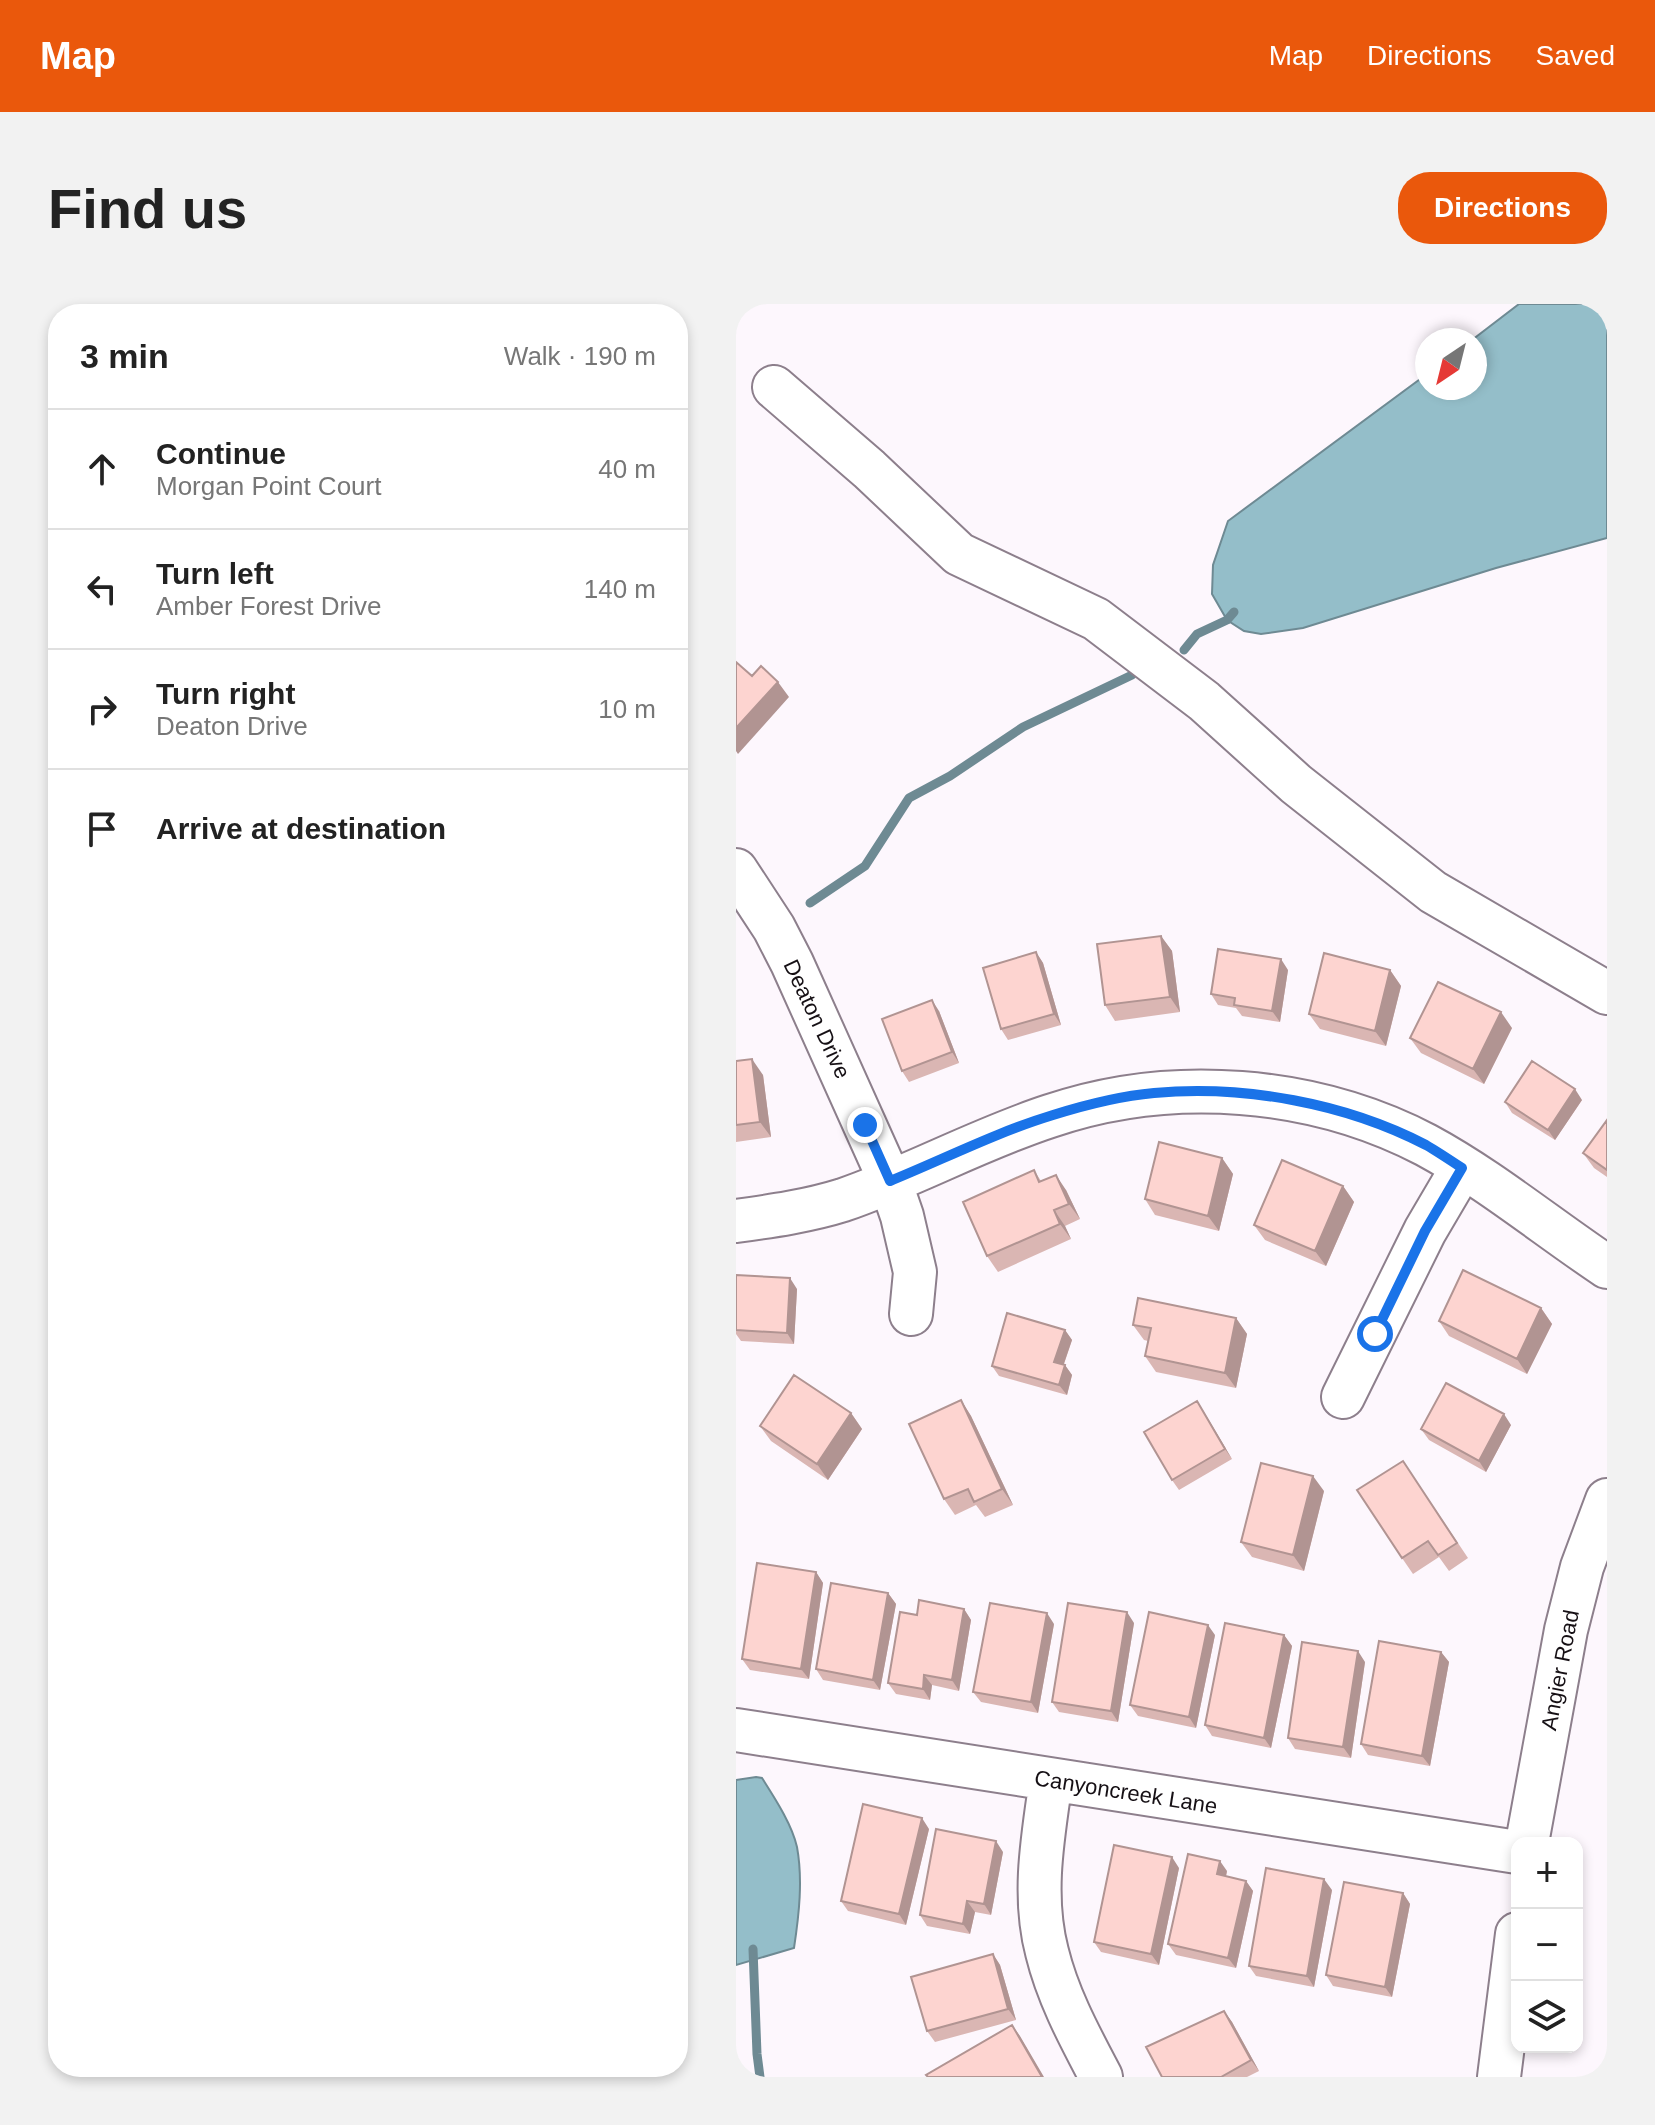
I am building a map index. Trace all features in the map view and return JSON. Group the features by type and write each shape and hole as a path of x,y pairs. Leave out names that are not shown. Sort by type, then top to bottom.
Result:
{"street":[{"path":"774,387 869,469 959,554 1096,619 1204,701 1296,784 1433,892 1607,993"},
{"name":"Deaton Drive","path":"736,870 774,928 792,963 890,1181 915,1272 911,1314"},
{"path":"736,1221 790,1213 842,1200 1052,1115 1154,1093 1217,1091 1295,1101 1333,1110 1426,1145 1607,1267"},
{"path":"1343,1397 1425,1231 1462,1168"},
{"name":"Angier Road","path":"1528,1837 1566,1630 1582,1567 1607,1500"},
{"name":"Canyoncreek Lane","path":"736,1730 1511,1851"},
{"path":"1051,1780 1040,1862 1040,1907 1046,1950 1070,2018 1101,2077"},
{"path":"1499,2077 1511,1981"}],"water":[{"path":"1519,304 1607,304 1607,538 1496,568 1303,628 1261,634 1244,631 1227,620 1212,594 1213,565 1228,521 1415,383 1415,400 1487,400 1487,329"},
{"path":"762,1778 767,1785 795,1838 800,1898 794,1948 736,1965 736,1780"}],"building":[{"path":"736,662 752,676 761,666 778,682 736,728"},
{"path":"1161,936 1170,997 1105,1005 1097,944"},
{"path":"1218,949 1281,959 1272,1011 1234,1005 1235,998 1211,994"},
{"path":"1036,952 1054,1014 1001,1029 983,968"},
{"path":"1324,953 1390,970 1375,1031 1309,1014"},
{"path":"1438,982 1501,1012 1473,1069 1410,1038"},
{"path":"932,1000 952,1052 902,1071 882,1019"},
{"path":"752,1059 760,1122 736,1125 736,1061"},
{"path":"1532,1061 1575,1089 1548,1130 1505,1102"},
{"path":"1607,1120 1607,1170 1583,1153"},
{"path":"1159,1142 1222,1158 1208,1216 1145,1199"},
{"path":"1282,1160 1343,1186 1315,1251 1254,1225"},
{"path":"1034,1170 1039,1182 1056,1175 1069,1204 1054,1210 1060,1224 987,1256 963,1202"},
{"path":"1463,1270 1541,1308 1517,1359 1439,1321"},
{"path":"736,1275 790,1278 787,1333 736,1330"},
{"path":"1138,1298 1236,1318 1225,1373 1145,1356 1151,1328 1133,1325"},
{"path":"1007,1313 1065,1330 1054,1362 1065,1365 1059,1385 992,1366"},
{"path":"794,1375 851,1413 817,1464 760,1426"},
{"path":"1446,1383 1504,1414 1479,1461 1421,1429"},
{"path":"961,1400 1002,1489 974,1502 968,1489 944,1499 909,1424"},
{"path":"1197,1401 1225,1449 1172,1480 1144,1432"},
{"path":"1403,1461 1457,1543 1438,1555 1428,1541 1402,1558 1357,1490"},
{"path":"1261,1463 1313,1476 1293,1555 1241,1542"},
{"path":"757,1563 816,1572 801,1669 742,1659"},
{"path":"831,1583 888,1593 873,1680 816,1669"},
{"path":"919,1600 964,1609 952,1680 924,1675 923,1689 888,1683 900,1612 917,1615"},
{"path":"990,1603 1047,1613 1031,1702 973,1692"},
{"path":"1068,1603 1127,1612 1111,1711 1052,1702"},
{"path":"1149,1612 1208,1625 1189,1717 1130,1705"},
{"path":"1225,1623 1284,1635 1264,1738 1205,1725"},
{"path":"1379,1641 1441,1652 1422,1756 1361,1744"},
{"path":"1302,1642 1358,1651 1343,1747 1288,1738"},
{"path":"863,1804 922,1818 899,1914 841,1901"},
{"path":"936,1829 996,1841 984,1904 967,1901 963,1924 920,1915"},
{"path":"1114,1845 1172,1857 1151,1954 1094,1942"},
{"path":"1188,1854 1220,1861 1217,1874 1246,1881 1228,1958 1168,1944"},
{"path":"1266,1868 1324,1879 1307,1976 1249,1966"},
{"path":"1344,1882 1403,1893 1385,1987 1326,1975"},
{"path":"993,1954 1008,2009 927,2031 911,1977"},
{"path":"1224,2011 1251,2060 1221,2077 1162,2077 1146,2047"},
{"path":"1012,2025 1042,2077 926,2075"}],"waterway":[{"path":"1184,650 1197,634 1227,620 1234,612"},
{"path":"810,903 865,866 909,798 950,776 1023,727 1132,675"},
{"path":"753,1949 760,2077"}],"route":[{"path":"865,1125 890,1181 1052,1115 1154,1093 1217,1091 1257,1095 1333,1110 1371,1122 1426,1145 1462,1168 1425,1231 1375,1334"}]}
